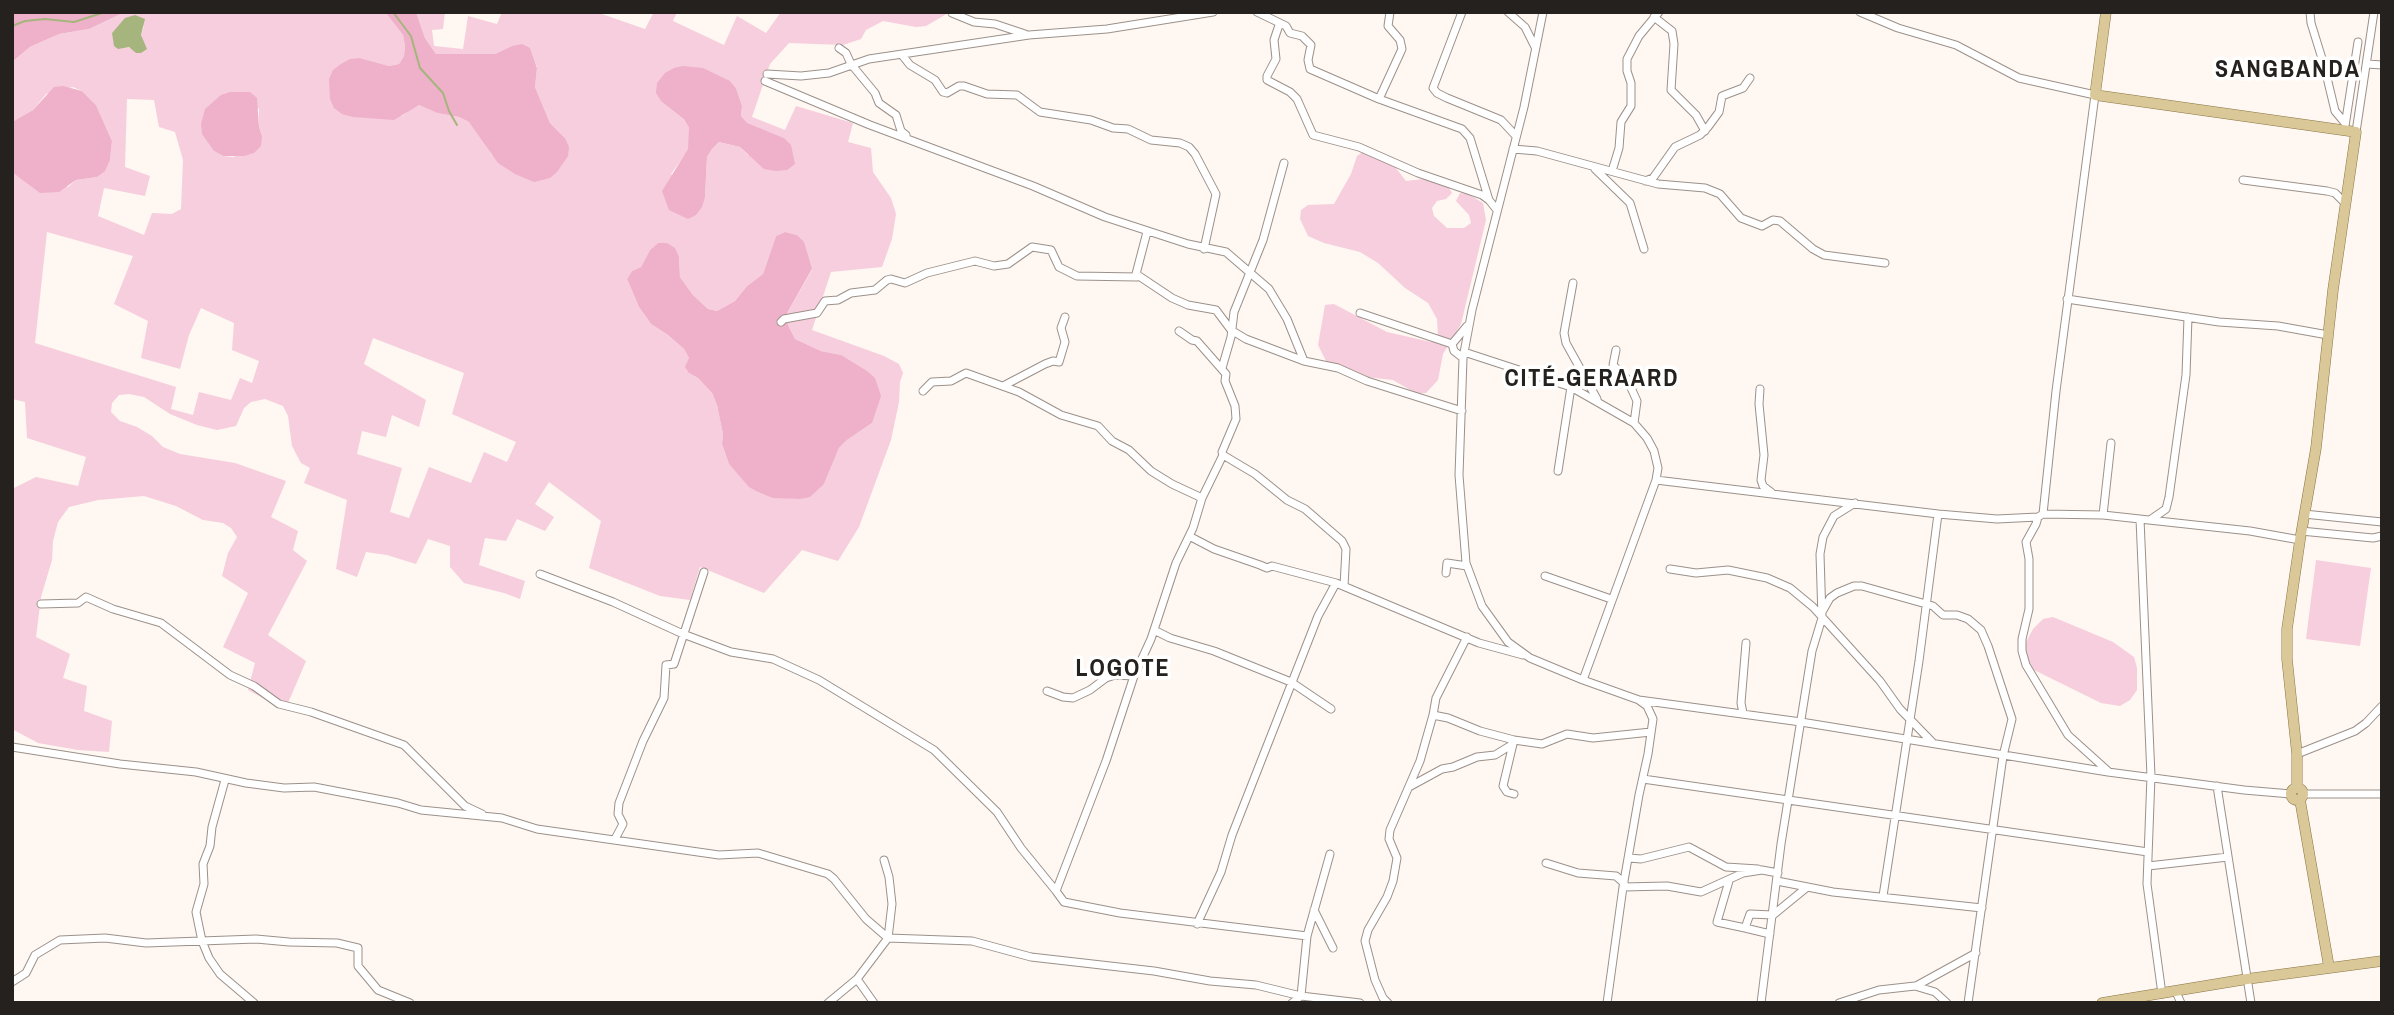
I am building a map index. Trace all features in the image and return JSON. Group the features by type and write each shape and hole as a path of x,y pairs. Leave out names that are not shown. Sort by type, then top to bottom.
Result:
{"main road":[{"path":"2106,12 2095,95 2344,126 2356,132 2328,335 2316,448 2291,597 2287,649 2298,794 2329,967"},
{"path":"2102,1003 2247,979 2382,961"}],"street":[{"path":"1213,12 1180,15 1107,29 1029,35 902,55 851,64 829,73 766,78 870,125 1147,232 1204,249 1226,252 1269,289 1287,319 1304,360"},
{"path":"1257,12 1279,25 1286,26 1290,33 1302,36 1311,45 1308,60 1310,69 1379,99 1462,129 1470,138 1489,200"},
{"path":"1379,99 1402,49 1400,40 1388,26 1390,12"},
{"path":"1462,12 1433,88 1447,98 1501,120 1515,135"},
{"path":"1508,12 1525,27 1535,47"},
{"path":"1530,657 1508,642 1482,606 1467,566 1460,475 1464,355 1469,324 1524,107 1543,12"},
{"path":"1860,12 1898,28 1956,45 2019,78 2095,95 2040,516 2026,542 2029,559 2029,609 2022,651 2026,665 2068,735 2108,772"},
{"path":"2310,12 2313,33 2335,111 2344,126"},
{"path":"2356,132 2374,12"},
{"path":"952,13 974,22 995,24 1029,35"},
{"path":"1612,172 1619,148 1621,122 1631,106 1627,59 1634,43 1657,15 1672,31 1674,44 1671,90 1696,115 1705,131"},
{"path":"1279,25 1274,40 1276,59 1267,76 1268,80 1297,99 1313,135 1359,147 1418,173 1482,195 1497,210"},
{"path":"2344,126 2358,42"},
{"path":"839,48 846,53 851,64 876,93 878,103 896,115 901,131 908,138"},
{"path":"902,55 910,65 935,80 943,92 964,86 987,94 1017,95 1040,112 1128,129 1151,139 1189,147 1216,194 1204,249"},
{"path":"2367,64 2382,65"},
{"path":"1644,181 1653,178 1675,147 1705,131 1719,112 1722,96 1743,88 1750,78"},
{"path":"1513,149 1537,151 1658,184 1705,188 1720,194 1741,218 1762,226 1773,220 1780,221 1824,255 1885,263"},
{"path":"1222,368 1234,312 1263,240 1284,163"},
{"path":"1593,167 1621,191 1630,203 1644,249"},
{"path":"2243,180 2327,191 2335,193 2345,203"},
{"path":"1137,277 1136,267 1147,232"},
{"path":"781,322 784,319 817,313 825,301 838,300 851,293 875,290 887,280 905,283 927,273 975,261 994,266 1008,264 1032,247 1051,250 1059,267 1077,276 1137,277 1179,302 1216,310 1231,330 1246,339 1462,411"},
{"path":"1573,283 1564,334 1566,343 1598,402"},
{"path":"2067,299 2328,335"},
{"path":"1360,313 1452,344"},
{"path":"1003,386 1045,364 1059,362 1065,342 1060,328 1065,317"},
{"path":"2150,520 2165,509 2169,497 2186,375 2188,317"},
{"path":"1452,344 1469,324"},
{"path":"1056,891 1106,761 1134,676 1154,630 1176,563 1236,419 1235,406 1222,368 1197,341 1179,331"},
{"path":"1452,344 1454,351 1464,355 1571,387 1634,423 1654,451 1658,468 1656,480 1583,680"},
{"path":"1616,350 1613,365 1627,379 1637,401 1634,423"},
{"path":"923,391 932,382 951,381 966,373 1019,392 1061,415 1098,426 1112,441 1129,450 1151,471 1202,498"},
{"path":"1558,471 1571,387"},
{"path":"1760,389 1764,455 1762,480 1763,486 1773,493"},
{"path":"2103,515 2110,443"},
{"path":"1198,924 1221,872 1318,615 1340,585 1346,549 1342,541 1305,509 1287,500 1255,474 1223,455"},
{"path":"1656,480 1997,519 2103,515 2300,536 2382,536"},
{"path":"1822,615 1819,564 1823,537 1837,513 1855,503"},
{"path":"1883,896 1938,514"},
{"path":"2304,514 2382,522"},
{"path":"2140,520 2151,776 2147,884 2162,994"},
{"path":"1189,536 1213,549 1267,568 1272,566 1340,585 1467,637 1530,657 1639,700 1743,713 2108,772 2298,794 2381,796"},
{"path":"1446,573 1447,564 1467,566"},
{"path":"1671,569 1696,573 1728,570 1768,578 1790,588 1822,615 1880,681 1909,719 1935,745"},
{"path":"615,839 623,824 618,814 619,803 663,698 666,665 674,664 704,572"},
{"path":"540,574 732,652 773,659 819,680 934,751 997,811 1021,848 1064,902 1198,924 1307,936"},
{"path":"1545,576 1611,598"},
{"path":"1761,1003 1812,651 1822,615 1830,598 1854,586 1927,604 1943,615 1957,615 1968,619 1981,630 2010,708 2012,719 2003,756 1968,1003"},
{"path":"41,604 78,603 83,602 86,597 113,609 162,624 230,675 254,686 279,704 311,712 404,745 465,806 485,816"},
{"path":"1154,630 1291,682 1331,709"},
{"path":"1388,1003 1375,979 1364,948 1365,941 1393,881 1397,858 1389,839 1390,830 1420,761 1436,698 1467,637"},
{"path":"1743,713 1741,704 1746,643"},
{"path":"1046,691 1073,698 1115,674 1134,676"},
{"path":"1607,1003 1653,719 1647,706 1639,700"},
{"path":"1653,719 1667,705"},
{"path":"2297,754 2355,731 2367,723 2382,706"},
{"path":"1433,715 1514,742 1542,744 1567,734 1593,738 1651,732"},
{"path":"1409,787 1442,769 1477,757 1495,755 1514,742"},
{"path":"1514,742 1503,786 1507,792 1514,794"},
{"path":"12,747 120,764 195,772 225,780 284,788 314,787 421,810 506,818 537,829 719,855 758,853 796,866 814,868 835,879 866,919 888,938 972,941 1031,957 1256,985 1301,996 1360,1003"},
{"path":"1643,779 2148,852"},
{"path":"225,780 212,827 210,846 203,864 204,884 196,912 202,941 209,958 220,974 254,1003"},
{"path":"2217,786 2251,1003"},
{"path":"1629,858 1650,858 1689,847 1726,867 1762,870 1807,888 1982,908"},
{"path":"1292,1003 1301,996 1307,936 1329,854"},
{"path":"2148,866 2228,857"},
{"path":"828,1003 857,979 888,938 892,904 884,860"},
{"path":"1546,863 1578,873 1616,876 1628,867"},
{"path":"1616,876 1624,885 1667,886 1701,892 1743,873 1762,870"},
{"path":"1730,881 1717,922 1770,934"},
{"path":"1745,928 1750,914 1773,915 1807,888"},
{"path":"1314,910 1333,948"},
{"path":"12,982 26,974 35,955 60,940 105,938 146,943 256,939 337,943 358,948 358,966 378,990 410,1003"},
{"path":"1839,1003 1879,990 1915,986 1976,953"},
{"path":"857,979 874,1003"},
{"path":"1915,986 1935,992 1947,1003"},
{"path":"2176,992 2181,1003"}],"shaded area":[{"path":"12,12 125,12 89,29 59,34 30,47 12,62"},
{"path":"125,12 385,12 403,35 404,56 399,64 389,66 360,58 402,116 419,105 437,113 459,117 476,129 492,155 565,138 550,123 535,87 537,67 530,49 512,46 495,54 436,54 425,38 416,12 445,12 443,29 432,30 434,46 463,49 468,16 497,24 502,12 596,12 645,29 654,12 677,12 673,21 724,45 737,16 766,33 781,12 950,12 926,26 916,27 883,21 866,30 861,39 843,45 789,43 770,64 752,117 785,130 796,106 853,123 848,142 871,148 873,172 891,198 896,214 892,239 882,267 831,272 812,330 884,356 899,364 903,373 891,440 859,527 838,561 802,550 764,593 700,567 690,600 660,596 589,568 601,521 549,482 535,504 554,517 545,531 517,519 506,541 485,538 479,565 525,581 520,599 464,583 450,567 450,546 428,539 416,564 366,552 357,577 336,569 347,500 304,483 310,468 301,463 292,446 288,416 283,406 265,399 251,402 244,408 236,426 217,430 170,414 144,397 119,395 112,403 111,412 120,421 152,436 163,447 180,454 235,463 286,481 271,517 298,531 293,550 307,561 268,635 306,661 285,710 248,690 255,663 223,647 248,593 222,576 228,553 237,537 231,528 223,523 203,520 176,506 144,496 98,500 69,507 58,522 52,560 41,597 36,637 70,654 63,678 87,686 84,711 112,721 109,752 38,743 12,729 12,489 36,477 78,486 86,457 27,438 25,402 12,399 12,172 68,187 76,180 97,177 110,160 112,141 96,105 82,91 73,87 46,94 33,110 12,122 12,62 30,47 59,34 89,29","holes":["144,26 141,35 146,49 124,47 112,33 117,28","730,81 736,88 742,106 741,116 747,124 784,138 748,155 740,147 719,142 707,157 705,197 671,174 689,149 689,128 684,119","127,99 154,100 159,127 175,132 183,160 181,209 172,214 152,213 144,235 98,216 104,188 145,196 150,176 125,167","259,108 262,136 234,157 223,156 214,151","47,232 133,256 114,304 148,321 141,358 180,369 189,335 201,308 234,323 232,350 259,361 252,383 240,378 231,400 199,392 193,415 171,409 176,387 35,343","785,232 797,235 812,270 787,313 788,325 795,339 821,351 841,355 872,423 839,448 824,484 800,499 773,497 758,492 729,464 722,444 723,434 712,393 698,378 689,373 689,358 684,349 651,324 639,307 627,279 632,271 641,267 650,250 658,243 667,243 679,257 680,277 693,295 708,309 717,311 735,301 747,286 763,274 776,236","373,338 464,373 452,414 516,442 507,462 484,452 471,483 429,467 409,518 390,512 402,468 357,454 362,431 386,437 392,415 419,427 426,400 364,364"]},
{"path":"385,12 416,12 425,38 436,54 495,54 522,44 530,48 537,68 535,87 550,123 565,138 569,147 568,156 557,172 550,178 534,182 515,174 498,163 469,122 419,105 394,120 353,117 334,108 330,99 329,79 333,70 341,64 360,58 389,66 399,64 404,56 403,35"},
{"path":"135,15 145,19 141,35 147,49 141,53 136,53 129,47 118,49 114,46 112,33 125,18"},
{"path":"683,66 703,68 730,81 736,88 742,106 741,116 747,123 784,138 791,145 795,164 787,170 764,169 740,147 719,142 707,157 702,207 696,215 688,219 669,210 662,191 688,149 689,128 684,119 661,101 656,93 657,83 665,73"},
{"path":"63,86 82,91 96,105 112,141 110,160 105,171 97,177 76,180 59,192 40,193 12,172 12,122 33,110 54,87"},
{"path":"250,92 257,98 262,136 261,146 254,153 223,156 214,151 202,134 201,124 205,109 221,95"},
{"path":"1364,151 1395,167 1406,181 1423,179 1448,186 1452,193 1446,199 1437,201 1432,208 1434,216 1447,228 1464,228 1471,223 1469,215 1456,201 1460,193 1468,194 1483,203 1486,220 1461,324 1443,354 1438,380 1426,393 1417,394 1393,380 1348,375 1326,361 1318,345 1325,305 1334,304 1387,332 1431,342 1438,337 1437,319 1428,303 1360,252 1308,236 1300,219 1301,210 1308,205 1334,204 1351,174 1357,156"},
{"path":"785,232 797,235 804,242 812,269 787,313 788,325 795,339 821,351 841,355 867,371 875,378 881,396 872,423 839,448 824,484 810,497 800,499 773,498 758,492 749,487 729,464 722,444 723,434 712,393 685,367 689,358 684,349 651,324 639,307 627,279 632,271 641,267 650,250 658,243 667,243 675,248 679,257 680,277 693,295 708,309 717,311 735,301 747,286 763,274 776,236"},
{"path":"2316,560 2371,568 2360,646 2306,639"},
{"path":"2053,617 2113,642 2134,657 2137,690 2130,700 2120,706 2101,703 2034,670 2025,654 2025,644 2033,629 2043,619"}],"waterway":[{"path":"12,26 25,21 45,19 74,22 105,12"},
{"path":"393,12 411,36 420,68 443,93 457,125"}],"district":[{"name":"SANGBANDA","path":"2288,71"},
{"name":"CITÉ-GERAARD","path":"1592,380"},
{"name":"LOGOTE","path":"1123,670"}]}
